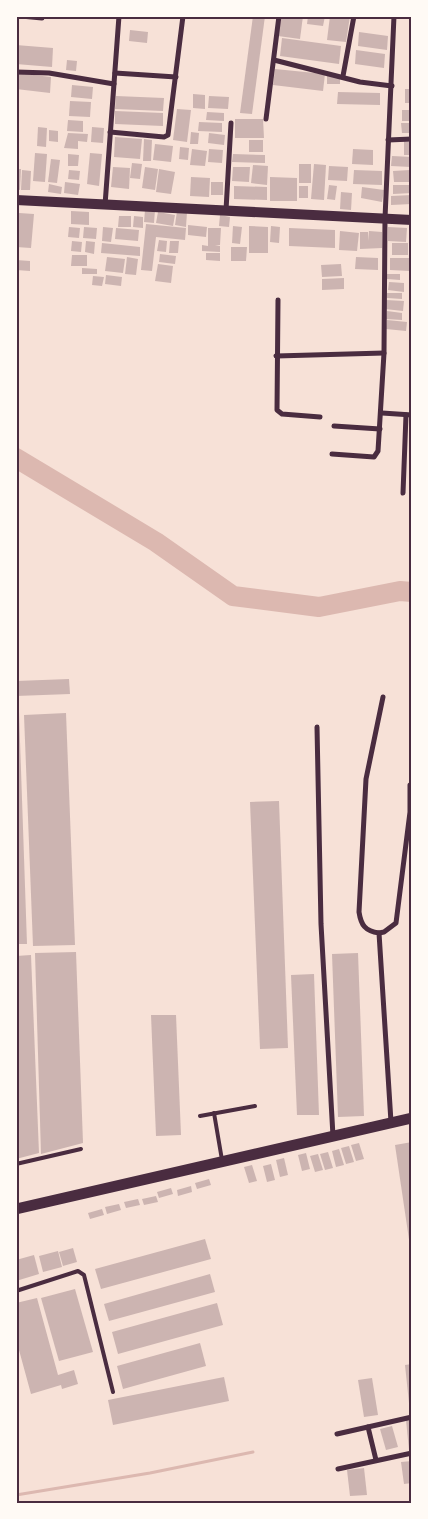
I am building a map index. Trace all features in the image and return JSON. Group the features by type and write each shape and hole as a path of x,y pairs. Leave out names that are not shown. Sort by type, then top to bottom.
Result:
{"main road":[{"path":"16,200 412,220"},
{"path":"16,1209 222,1160 412,1118"}],"street":[{"path":"21,16 42,18"},
{"path":"105,205 119,16"},
{"path":"110,132 167,136 183,16"},
{"path":"266,119 279,16"},
{"path":"343,76 354,16"},
{"path":"332,454 374,456 378,451 382,413 385,218 394,16"},
{"path":"274,60 343,76 360,82 392,86"},
{"path":"16,72 49,73 114,84"},
{"path":"115,73 176,77"},
{"path":"226,211 232,124"},
{"path":"388,140 412,139"},
{"path":"278,300 276,356 278,412 320,417"},
{"path":"276,356 384,353"},
{"path":"382,413 409,415 403,493"},
{"path":"334,426 380,429"},
{"path":"383,697 366,779 359,912 361,922 365,928 379,932 384,932 396,923 410,812 410,785"},
{"path":"318,727 321,924 333,1136"},
{"path":"379,932 391,1123"},
{"path":"337,1434 412,1418"},
{"path":"368,1427 376,1460"},
{"path":"338,1469 412,1453"}],"lane":[{"path":"200,1116 255,1106"},
{"path":"214,1113 222,1160"},
{"path":"16,1164 81,1148"},
{"path":"16,1291 78,1271 84,1275 113,1392"},
{"path":"16,1391 18,1398"}],"building":[{"path":"253,16 265,16 252,114 240,113"},
{"path":"281,16 303,16 300,39 278,36"},
{"path":"308,16 325,16 323,26 307,24"},
{"path":"330,16 350,16 346,42 327,40"},
{"path":"130,30 148,32 147,43 129,41"},
{"path":"359,32 388,36 387,50 358,46"},
{"path":"282,38 341,46 339,64 280,56"},
{"path":"16,45 53,48 52,67 16,64"},
{"path":"356,50 385,54 384,68 355,64"},
{"path":"67,60 77,61 76,71 66,70"},
{"path":"275,69 325,74 323,91 273,85"},
{"path":"17,73 51,77 50,93 16,89"},
{"path":"327,76 340,76 340,84 327,84"},
{"path":"72,85 93,87 92,99 71,97"},
{"path":"405,89 412,89 412,103 405,103"},
{"path":"338,92 380,93 380,105 337,104"},
{"path":"193,94 205,95 205,109 193,108"},
{"path":"116,96 164,98 163,111 115,109"},
{"path":"209,96 229,97 228,109 208,108"},
{"path":"70,101 91,102 90,117 69,116"},
{"path":"177,109 191,110 187,142 173,140"},
{"path":"402,110 412,110 412,121 402,121"},
{"path":"115,111 163,113 163,126 115,124"},
{"path":"207,112 224,113 224,121 206,120"},
{"path":"235,119 263,119 264,138 235,138"},
{"path":"68,120 83,121 83,132 67,131"},
{"path":"199,122 222,123 222,132 198,131"},
{"path":"401,123 412,123 412,133 402,133"},
{"path":"38,127 47,128 46,147 37,146"},
{"path":"92,127 104,128 103,143 91,142"},
{"path":"49,130 58,131 58,142 49,141"},
{"path":"191,132 199,133 198,144 190,144"},
{"path":"68,133 88,134 87,142 78,141 78,149 64,148"},
{"path":"209,133 225,135 224,145 208,143"},
{"path":"115,137 142,139 140,159 114,157"},
{"path":"144,139 152,140 151,161 143,161"},
{"path":"249,140 263,140 263,152 249,152"},
{"path":"404,141 412,142 412,155 404,155"},
{"path":"155,144 173,146 171,162 153,160"},
{"path":"180,147 189,148 188,160 179,159"},
{"path":"192,149 207,151 205,166 190,165"},
{"path":"209,149 223,150 222,163 208,162"},
{"path":"353,149 373,150 373,165 352,164"},
{"path":"35,153 47,154 45,182 33,181"},
{"path":"90,153 102,154 99,186 87,184"},
{"path":"68,154 79,155 78,166 68,166"},
{"path":"233,154 265,155 265,163 232,162"},
{"path":"392,156 412,157 411,167 391,166"},
{"path":"51,159 60,160 57,183 48,182"},
{"path":"132,163 142,164 140,179 130,178"},
{"path":"299,164 311,164 311,183 299,183"},
{"path":"314,164 326,165 324,200 311,199"},
{"path":"253,165 268,166 267,185 251,183"},
{"path":"329,166 348,167 347,181 328,180"},
{"path":"113,167 130,168 129,189 111,187"},
{"path":"145,167 158,169 155,190 142,188"},
{"path":"233,167 250,167 249,182 232,181"},
{"path":"16,169 21,169 20,190 16,189"},
{"path":"159,169 175,172 171,194 156,192"},
{"path":"22,170 31,171 30,190 21,190"},
{"path":"69,170 80,171 79,180 68,179"},
{"path":"354,170 382,171 382,185 353,184"},
{"path":"410,170 410,182 394,182 393,171"},
{"path":"191,177 210,178 209,197 190,196"},
{"path":"270,177 297,178 297,201 270,201"},
{"path":"65,182 80,184 78,195 64,193"},
{"path":"211,182 223,182 223,195 211,195"},
{"path":"49,184 62,187 61,194 48,192"},
{"path":"329,185 337,186 335,200 327,199"},
{"path":"393,185 412,185 412,193 393,194"},
{"path":"234,186 267,187 267,200 234,199"},
{"path":"299,186 308,186 308,198 299,198"},
{"path":"362,187 384,190 382,202 361,198"},
{"path":"341,192 352,193 351,210 340,209"},
{"path":"412,195 412,204 391,205 391,196"},
{"path":"145,210 155,210 154,223 144,222"},
{"path":"71,211 89,212 89,225 71,224"},
{"path":"177,211 187,212 186,227 175,225"},
{"path":"158,212 175,215 173,226 156,223"},
{"path":"19,213 34,214 31,248 16,247"},
{"path":"220,215 230,217 229,227 219,226"},
{"path":"119,216 131,216 131,227 118,227"},
{"path":"134,216 143,217 143,228 133,227"},
{"path":"146,224 186,228 185,240 156,237 152,271 141,270"},
{"path":"188,225 207,227 206,237 188,235"},
{"path":"233,226 242,227 240,244 232,243"},
{"path":"249,226 268,227 268,253 249,253"},
{"path":"271,226 280,227 279,243 270,242"},
{"path":"69,227 80,228 79,238 68,237"},
{"path":"84,227 97,228 96,239 83,238"},
{"path":"103,227 113,228 111,242 102,241"},
{"path":"388,227 407,228 406,242 388,241"},
{"path":"116,228 139,230 138,241 115,239"},
{"path":"208,228 221,228 220,245 215,246 220,246 220,252 202,251 202,245 208,246"},
{"path":"289,228 335,230 335,248 289,246"},
{"path":"340,231 359,233 357,251 339,250"},
{"path":"369,231 382,232 382,248 360,249 360,232 368,232 368,241"},
{"path":"159,240 167,241 166,252 157,251"},
{"path":"72,241 82,242 81,252 71,251"},
{"path":"86,241 95,242 94,254 85,252"},
{"path":"170,241 179,241 178,253 169,253"},
{"path":"102,243 140,247 140,256 101,253"},
{"path":"392,243 408,243 408,255 392,255"},
{"path":"231,247 247,247 246,261 231,261"},
{"path":"206,253 220,253 220,261 206,260"},
{"path":"160,254 176,256 175,264 159,262"},
{"path":"72,255 87,255 87,266 71,266"},
{"path":"107,257 125,259 123,273 105,271"},
{"path":"127,257 138,259 136,275 125,274"},
{"path":"356,257 378,258 378,270 355,269"},
{"path":"390,258 410,258 410,271 390,270"},
{"path":"16,260 30,261 30,271 16,270"},
{"path":"158,264 173,266 171,283 155,281"},
{"path":"341,264 342,276 322,277 321,265"},
{"path":"82,268 97,269 97,274 82,274"},
{"path":"387,274 400,274 400,280 387,279"},
{"path":"106,275 122,277 121,286 105,284"},
{"path":"93,276 104,277 102,286 92,285"},
{"path":"344,278 344,289 322,290 322,279"},
{"path":"389,282 404,283 404,292 388,290"},
{"path":"387,293 402,293 402,299 387,298"},
{"path":"386,300 404,301 403,311 385,309"},
{"path":"387,311 402,313 402,320 386,319"},
{"path":"387,320 407,322 406,331 386,329"},
{"path":"69,679 70,694 16,696 16,681"},
{"path":"16,712 19,712 27,944 16,944"},
{"path":"66,713 75,945 33,946 24,715"},
{"path":"279,801 288,1048 260,1049 250,802"},
{"path":"76,952 83,1143 41,1154 35,953"},
{"path":"358,953 364,1116 338,1117 332,954"},
{"path":"31,955 39,1153 16,1159 16,956"},
{"path":"314,974 319,1115 297,1115 291,975"},
{"path":"151,1015 176,1015 181,1135 156,1136"},
{"path":"412,1142 412,1252 411,1253 395,1145"},
{"path":"359,1143 364,1159 356,1161 351,1145"},
{"path":"349,1146 354,1162 346,1164 341,1148"},
{"path":"339,1149 344,1165 336,1167 332,1151"},
{"path":"328,1152 333,1168 325,1170 320,1154"},
{"path":"306,1153 310,1169 302,1171 298,1155"},
{"path":"318,1154 323,1170 315,1172 310,1156"},
{"path":"284,1158 288,1175 280,1177 276,1160"},
{"path":"271,1164 275,1180 267,1182 263,1166"},
{"path":"252,1165 257,1181 249,1183 244,1167"},
{"path":"209,1179 211,1185 197,1189 195,1183"},
{"path":"191,1186 192,1192 178,1196 177,1190"},
{"path":"171,1188 173,1194 159,1198 157,1192"},
{"path":"156,1196 158,1202 144,1205 142,1199"},
{"path":"138,1199 140,1205 126,1208 124,1202"},
{"path":"119,1204 121,1210 107,1214 105,1207"},
{"path":"102,1209 104,1215 90,1219 88,1213"},
{"path":"205,1239 211,1259 101,1289 95,1269"},
{"path":"73,1248 77,1262 63,1266 59,1252"},
{"path":"58,1251 62,1267 43,1272 39,1256"},
{"path":"34,1255 39,1274 16,1281 16,1260"},
{"path":"210,1274 215,1292 109,1321 104,1304"},
{"path":"75,1289 93,1352 59,1361 41,1298"},
{"path":"37,1298 58,1375 74,1370 78,1384 62,1389 61,1385 31,1394 16,1339 16,1303"},
{"path":"217,1303 223,1325 118,1354 112,1332"},
{"path":"200,1343 206,1366 123,1389 117,1366"},
{"path":"412,1364 412,1402 409,1403 405,1365"},
{"path":"224,1377 229,1401 113,1425 108,1400"},
{"path":"372,1378 378,1415 364,1417 358,1380"},
{"path":"406,1420 412,1420 412,1450 409,1450"},
{"path":"392,1426 398,1447 386,1450 380,1429"},
{"path":"412,1461 412,1483 404,1484 401,1462"},
{"path":"364,1468 367,1495 350,1496 347,1470"}],"waterway":[{"path":"16,458 156,542 233,596 319,607 400,591 412,592"},
{"path":"16,1495 150,1473 253,1452"}]}
